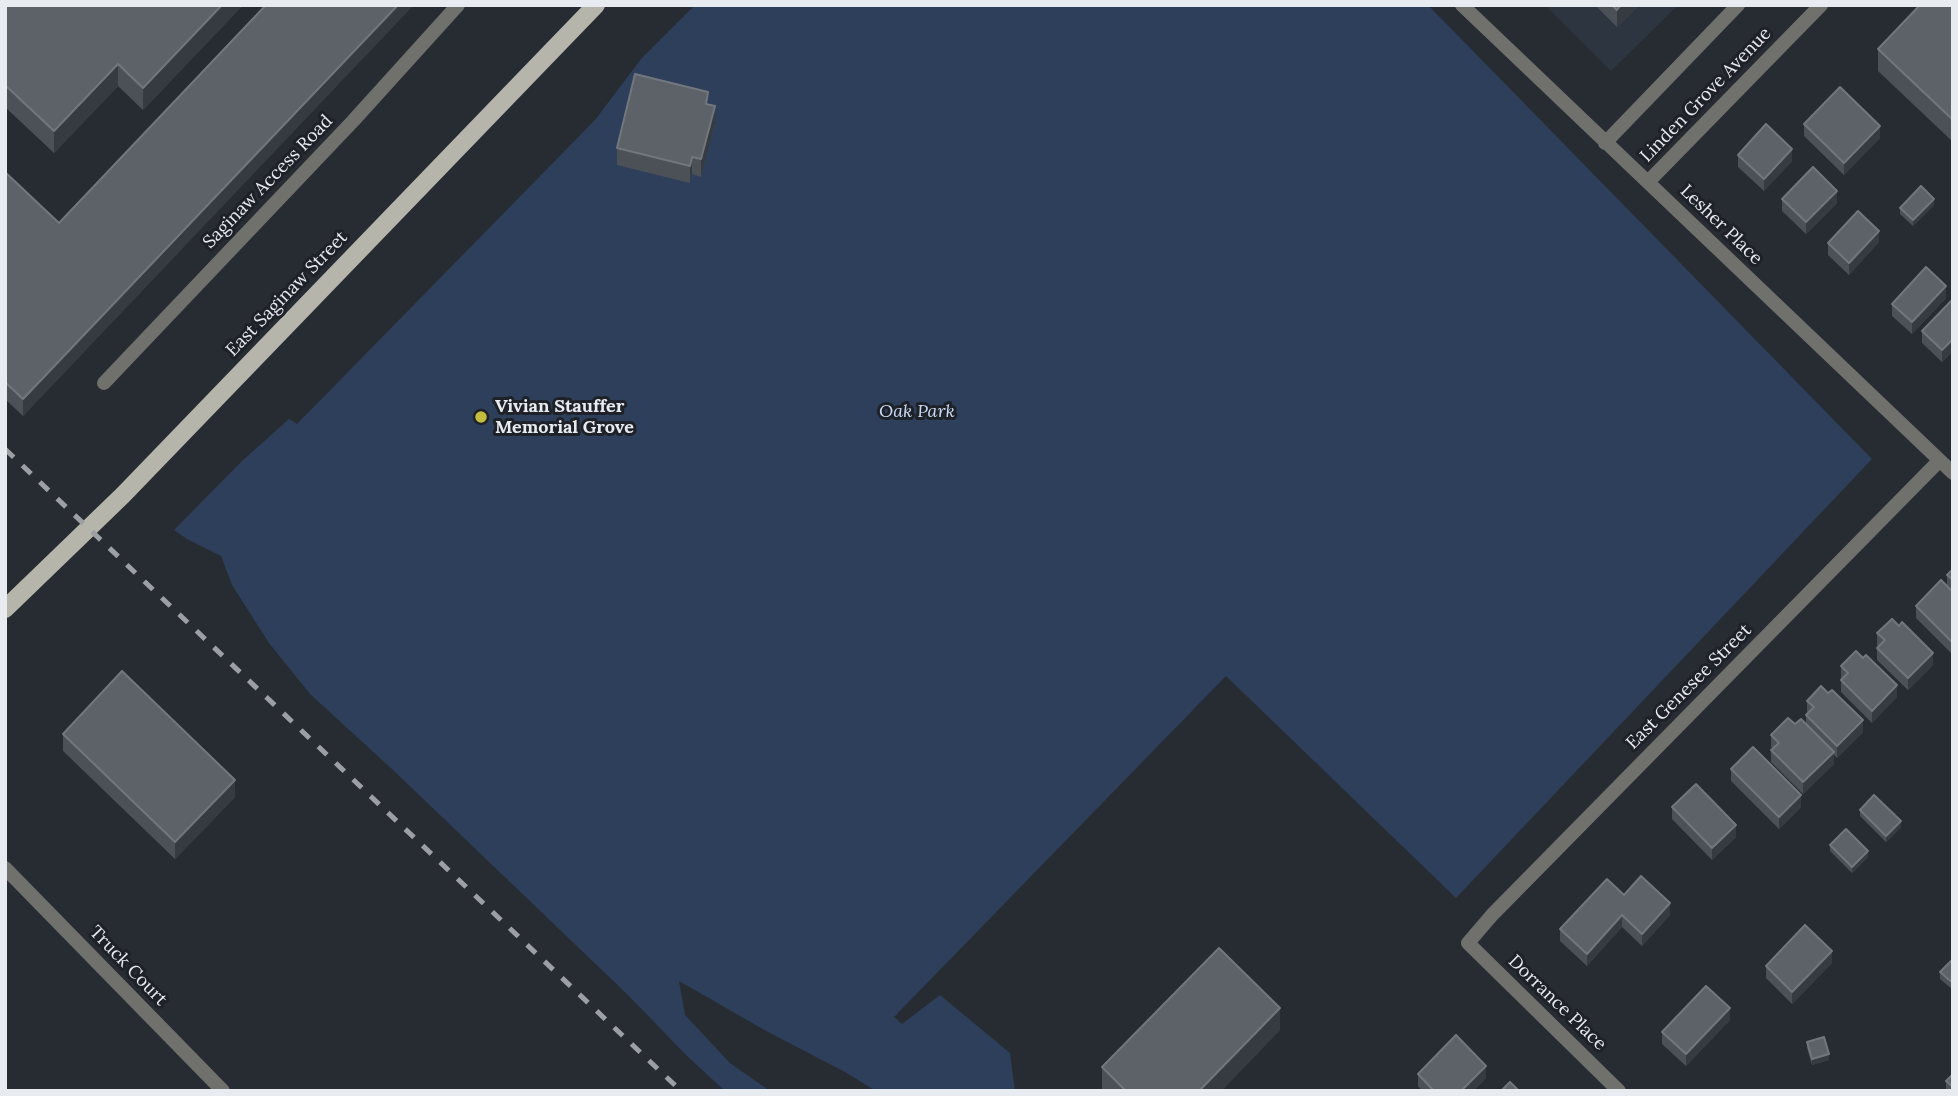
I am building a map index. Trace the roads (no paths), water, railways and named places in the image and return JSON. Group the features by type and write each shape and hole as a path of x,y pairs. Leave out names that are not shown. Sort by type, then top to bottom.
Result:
{"main road":[{"name":"East Saginaw Street","path":"5,609 123,495 596,5"}],"street":[{"name":"Saginaw Access Road","path":"104,383 353,121 458,5"},
{"name":"Lesher Place","path":"1462,5 1953,473"},
{"path":"1605,143 1738,5"},
{"name":"Linden Grove Avenue","path":"1648,182 1821,5"},
{"name":"East Genesee Street","path":"1468,943 1492,915 1939,461"},
{"name":"Truck Court","path":"5,868 223,1091"},
{"name":"Dorrance Place","path":"1468,943 1619,1091"}],"railway":[{"path":"5,449 681,1091"}],"place":[{"name":"Vivian Stauffer Memorial Grove","path":"481,417"}],"park label":[{"name":"Oak Park","path":"917,412"}]}
